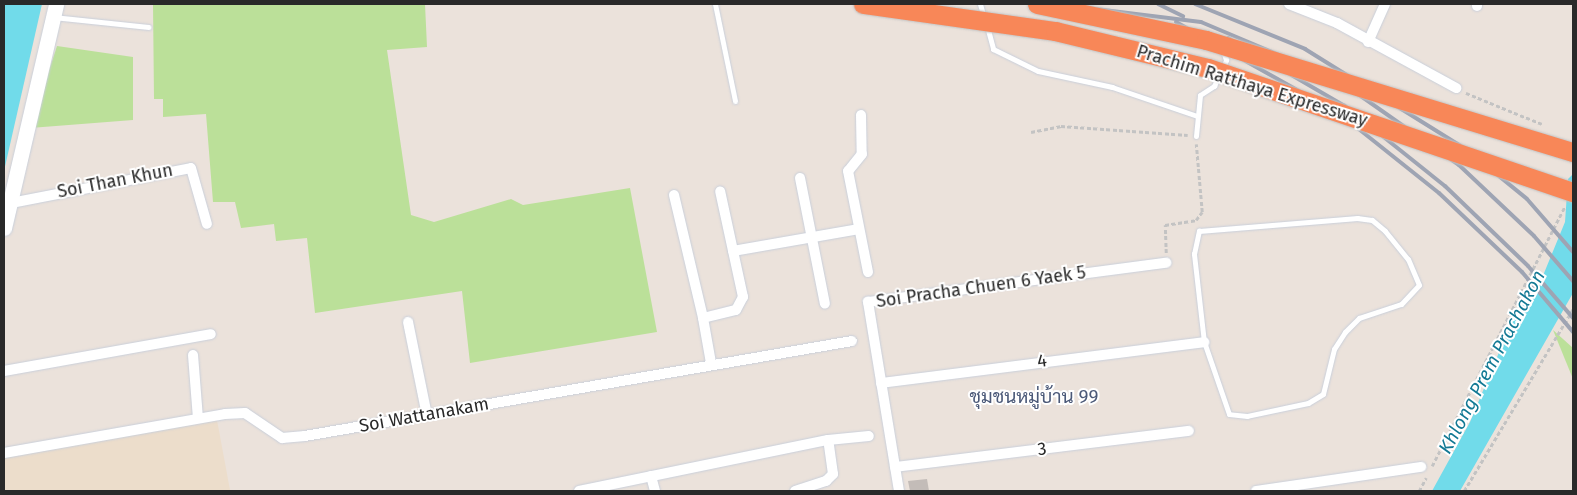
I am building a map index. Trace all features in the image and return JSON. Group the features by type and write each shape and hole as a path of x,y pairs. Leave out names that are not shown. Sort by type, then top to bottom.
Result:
{"highway":[{"name":"Prachim Ratthaya Expressway","path":"863,4 1055,31 1208,68 1571,195"},
{"name":"Prachim Ratthaya Expressway","path":"1037,4 1206,40 1573,152"}],"street":[{"path":"1289,4 1337,22 1368,42 1456,88"},
{"path":"1368,42 1385,4"},
{"path":"4,228 54,11"},
{"path":"861,115 862,154 848,171 868,272"},
{"name":"Soi Than Khun","path":"11,203 191,168 207,224"},
{"path":"800,178 825,304"},
{"path":"703,318 742,305 720,191"},
{"path":"674,194 703,318 711,363"},
{"path":"733,251 859,229"},
{"name":"Soi Pracha Chuen 6 Yaek 5","path":"900,491 867,305 870,300 1166,263"},
{"path":"408,322 427,415"},
{"path":"4,371 211,334"},
{"name":"Soi Wattanakam","path":"4,453 198,418 245,413 282,438 427,415 711,363 852,341"},
{"name":"4","path":"881,383 1204,342"},
{"path":"193,355 198,418"},
{"name":"3","path":"895,467 1189,431"},
{"path":"579,491 828,440 868,436"},
{"path":"795,491 826,481 833,474 828,440"},
{"path":"1256,491 1421,467"},
{"path":"651,476 655,491"}],"lane":[{"path":"715,4 735,102"},
{"path":"980,4 994,49 1038,71 1112,87 1197,116"},
{"path":"1073,4 1116,12"},
{"path":"54,11 148,28"},
{"path":"1124,14 1217,39 1226,60 1214,86 1200,94 1196,136"},
{"path":"1317,220 1372,220 1385,231 1416,276 1419,285 1412,296 1359,318 1345,332 1334,349 1323,394 1308,403 1247,416 1229,414 1204,342 1194,254 1199,231 1317,220"}],"path":[{"path":"1456,88 1546,126"},
{"path":"1030,132 1061,126 1196,136 1202,212 1196,220 1165,225 1166,263"},
{"path":"1419,491 1571,195"},
{"path":"1464,491 1573,309"}],"shaded area":[{"path":"217,420 230,490 4,491 4,447"}],"green space":[{"path":"153,4 425,4 427,47 387,50 411,215 434,222 511,199 523,205 630,188 657,332 470,363 462,291 315,313 307,238 276,241 274,224 241,228 235,202 213,202 206,114 163,117 163,99 154,99"},
{"path":"57,46 133,57 133,120 30,128"},
{"path":"1553,330 1573,348 1573,379"}],"water":[{"path":"4,4 42,4 4,171"},
{"path":"1573,174 1573,293 1460,491 1432,491 1470,422 1520,302 1542,278 1565,222 1568,179"}],"building":[{"path":"927,479 929,491 910,491 908,481"}],"railway":[{"path":"1055,4 1201,22 1338,80 1459,165 1534,236 1573,281"},
{"path":"1158,4 1183,16"},
{"path":"1195,4 1305,49 1467,150 1527,199 1573,252"},
{"path":"1176,22 1340,114 1439,193 1522,272 1573,332"},
{"path":"1228,38 1345,106 1445,186 1528,266 1573,318"}],"district":[{"name":"ชุมชนหมู่บ้าน 99","path":"1034,397"}],"water label":[{"name":"Khlong Prem Prachakon","path":"1492,362"}]}
